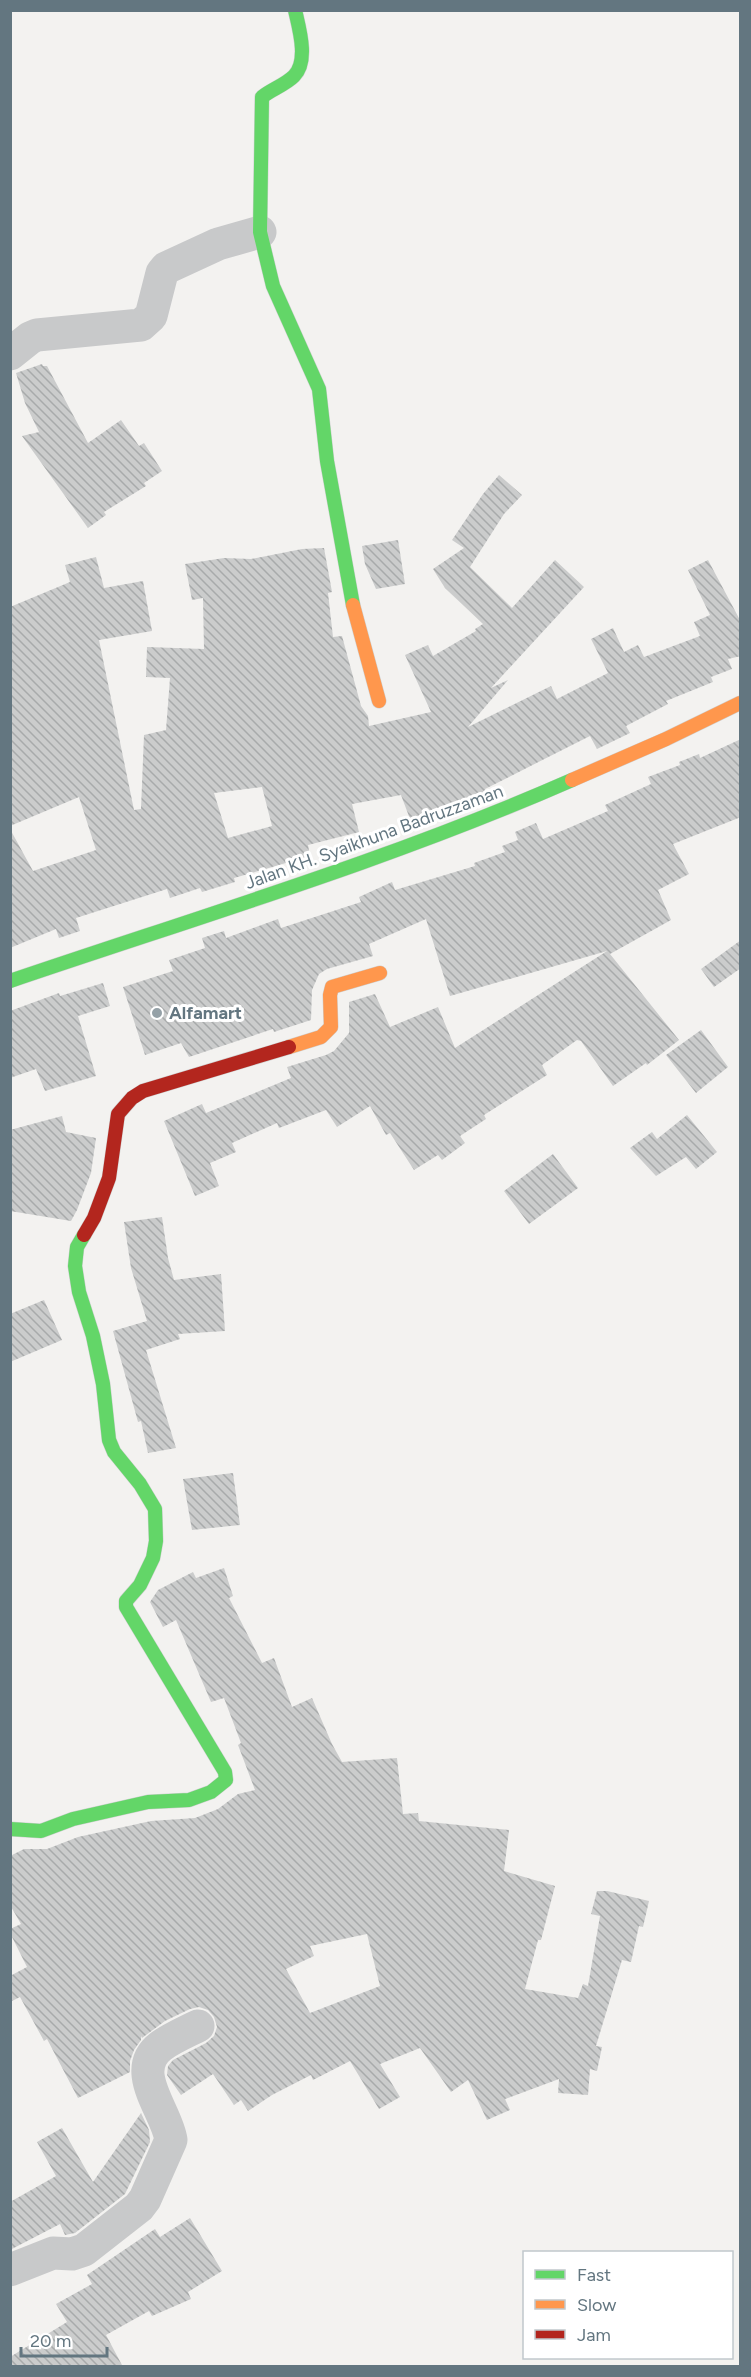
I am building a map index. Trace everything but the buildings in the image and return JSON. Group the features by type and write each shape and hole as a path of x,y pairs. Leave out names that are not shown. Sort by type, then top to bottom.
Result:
{"street":[{"path":"296,10 301,52 300,70 262,97 260,232 273,285 319,389 327,461 354,608 379,701"},
{"path":"10,354 37,335 141,325 151,316 162,273 166,268 218,244 260,232"},
{"name":"Jalan KH. Syaikhuna Badruzzaman","path":"11,979 321,876 493,815 666,739 741,703"},
{"path":"10,1829 41,1831 73,1819 147,1802 189,1800 211,1792 226,1780 225,1772 126,1607 126,1601 140,1585 153,1558 156,1541 155,1509 140,1484 114,1452 109,1440 103,1384 93,1336 79,1292 75,1266 77,1247 94,1218 109,1178 118,1114 132,1098 143,1091 321,1037 332,1027 330,995 332,987 380,973"},
{"path":"10,2270 53,2253 72,2254 84,2250 139,2207 171,2145 148,2081 148,2067 156,2051 162,2046 198,2026"}],"traffic: fast":[{"path":"295,10 302,44 299,70 290,79 262,97 260,232 273,286 319,389 327,461 353,605"},
{"path":"10,981 364,862 572,780"},
{"path":"10,1829 41,1831 73,1819 148,1802 189,1800 211,1792 226,1780 225,1772 126,1607 126,1601 140,1585 153,1558 156,1541 155,1509 140,1484 114,1452 109,1440 103,1384 93,1336 79,1292 75,1266 77,1247 84,1235"}],"traffic: slow":[{"path":"353,605 379,701"},
{"path":"572,780 666,739 740,703"},
{"path":"289,1047 321,1037 331,1027 332,987 380,973"}],"traffic: jam":[{"path":"84,1235 94,1218 109,1178 118,1114 132,1098 143,1091 289,1047"}],"place":[{"name":"Alfamart","path":"157,1013"}]}
